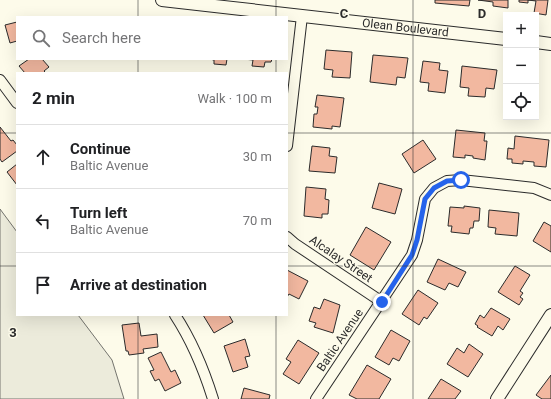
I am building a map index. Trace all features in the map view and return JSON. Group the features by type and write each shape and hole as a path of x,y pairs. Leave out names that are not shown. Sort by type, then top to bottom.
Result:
{"street":[{"name":"Olean Boulevard","path":"162,0 503,39"},
{"path":"288,137 302,16"},
{"path":"539,42 551,44"},
{"path":"0,80 16,102"},
{"name":"Baltic Avenue","path":"316,399 412,255 417,240 425,199 434,188 447,181 461,180 534,188 551,195"},
{"name":"Alcalay Street","path":"288,238 382,302"},
{"path":"176,316 206,376 213,399"},
{"path":"497,399 551,316"}],"shaded area":[{"path":"0,209 16,231 16,316 79,316 112,360 124,399 0,399"}],"building":[{"path":"435,0 470,0 469,6 435,3"},
{"path":"478,0 508,0 508,8 493,6 493,2"},
{"path":"519,0 528,0 528,3 519,2"},
{"path":"528,0 548,0 546,15 534,12 536,1"},
{"path":"16,22 16,41 10,43 5,25"},
{"path":"326,50 352,52 350,78 332,77 333,70 324,69"},
{"path":"373,55 408,58 405,78 397,77 396,85 370,82"},
{"path":"28,60 43,60 49,67 44,71 45,72 24,72 19,66"},
{"path":"214,60 227,60 226,65 214,64"},
{"path":"253,60 272,60 271,62 265,62 264,67 252,66"},
{"path":"423,61 440,63 439,70 448,71 445,93 428,91 429,83 420,82"},
{"path":"462,66 497,70 494,89 486,88 485,97 468,96 469,88 460,87"},
{"path":"317,95 344,98 340,127 332,126 332,129 313,127 314,114 317,114 318,107 315,107"},
{"path":"0,127 11,141 13,140 16,144 16,152 2,162 0,159"},
{"path":"456,130 485,133 484,141 487,141 485,160 465,155 465,158 453,157"},
{"path":"515,136 549,140 546,167 534,166 534,162 523,161 523,164 512,163 512,159 507,159 508,148 514,149"},
{"path":"423,140 436,159 414,173 402,154"},
{"path":"312,146 330,148 329,156 337,157 335,173 309,171"},
{"path":"16,165 16,184 7,172"},
{"path":"379,183 402,189 395,214 372,208"},
{"path":"306,187 326,189 325,199 329,200 328,214 322,214 322,218 304,216"},
{"path":"464,206 480,208 479,221 474,221 473,228 470,228 469,234 451,232 452,226 448,226 450,207 464,208"},
{"path":"489,210 519,213 517,236 495,234 496,228 488,227"},
{"path":"544,222 551,226 551,252 533,241"},
{"path":"366,227 391,242 374,270 350,255"},
{"path":"438,259 466,272 458,287 449,283 445,290 427,282"},
{"path":"515,266 530,275 520,291 523,293 520,297 523,299 519,305 498,292"},
{"path":"288,271 308,281 299,299 289,294 288,296"},
{"path":"418,290 438,303 427,319 424,317 419,325 402,314"},
{"path":"324,299 340,305 333,333 314,327 316,323 309,321 314,307 320,309"},
{"path":"491,308 510,319 503,330 498,326 492,336 477,327 478,326 475,324 480,315 484,318"},
{"path":"204,316 230,316 233,322 214,333"},
{"path":"139,323 141,336 157,334 158,347 143,349 144,353 129,355 128,351 126,351 122,325"},
{"path":"391,330 410,341 399,361 393,358 389,365 375,357"},
{"path":"245,339 250,356 245,357 248,367 233,372 224,346"},
{"path":"298,340 319,353 299,384 283,374 291,362 286,359"},
{"path":"469,344 483,354 468,377 447,364 457,348 464,353"},
{"path":"161,352 171,372 175,370 181,383 165,391 159,379 155,381 150,371 154,370 148,358"},
{"path":"367,365 391,379 379,399 357,399 349,395"},
{"path":"551,375 551,399 542,399 536,395"},
{"path":"441,379 461,391 455,399 428,399"},
{"path":"244,388 270,395 269,399 241,399"}],"route":[{"path":"382,302 412,255 417,240 425,199 434,188 447,181 461,180"}]}
